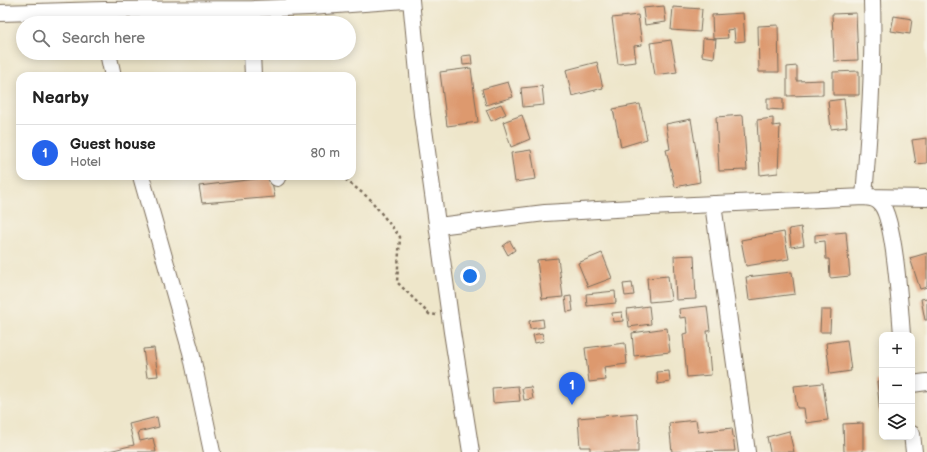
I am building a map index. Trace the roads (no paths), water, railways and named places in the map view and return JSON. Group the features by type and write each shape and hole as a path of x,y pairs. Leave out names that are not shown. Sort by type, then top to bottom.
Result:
{"street":[{"path":"0,13 106,16 253,16 310,3 405,0"},
{"path":"411,0 422,115 450,318 471,452"},
{"path":"864,197 873,41 872,0"},
{"path":"110,60 112,72"},
{"path":"252,60 253,72"},
{"path":"142,180 190,352 212,452"},
{"path":"438,226 545,213 864,197 927,198"},
{"path":"864,197 875,199 882,205 889,225 896,271 902,332"},
{"path":"713,204 748,452"},
{"path":"915,384 927,382"},
{"path":"913,440 914,452"}],"place":[{"name":"Guest house","path":"572,405"}]}
